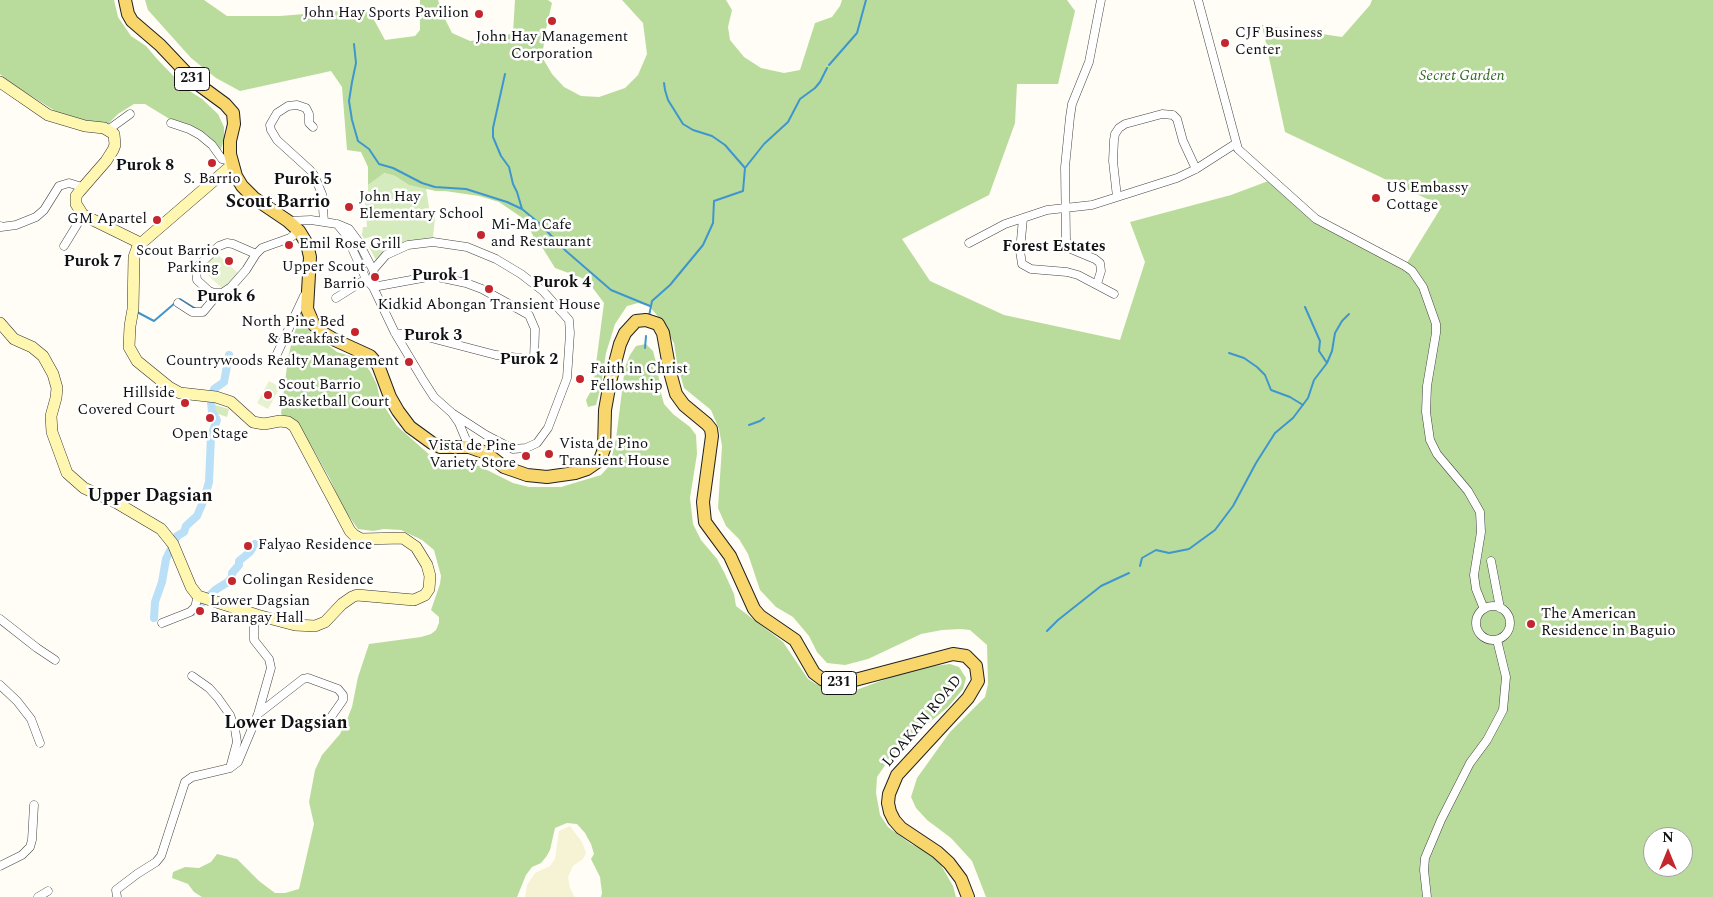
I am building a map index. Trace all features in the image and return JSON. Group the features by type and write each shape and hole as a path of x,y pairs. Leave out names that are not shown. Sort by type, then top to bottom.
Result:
{"main road":[{"name":"LOAKAN ROAD","path":"125,0 128,14 132,21 165,50 195,82 230,109 234,118 229,147 236,176 248,193 288,221 300,232 309,250 307,309 314,325 329,336 370,356 378,365 390,397 410,427 440,448 469,447 486,453 504,466 527,475 547,477 575,474 594,464 600,460 604,449 605,410 610,382 624,333 636,321 649,320 658,324 663,333 673,386 680,401 711,429 712,436 703,502 704,522 730,556 754,609 760,616 795,640 814,672 822,680 831,683 851,681 953,654 966,656 976,666 978,681 968,698 897,776 889,794 888,803 894,820 901,828 937,852 949,863 961,879 968,897"}],"street":[{"path":"1097,284 1101,271 1100,263 1095,259 1076,252 1068,245 1064,207 1065,167 1070,117 1076,92 1091,53 1101,0"},
{"path":"1198,0 1238,149 1316,219 1405,266 1412,271 1423,287 1436,324 1426,412 1430,440 1437,454 1468,490 1480,512 1482,532 1477,555 1475,583 1484,609"},
{"path":"0,82 48,115 85,126 108,130 114,134 116,139 114,150 82,187 76,200 77,208 83,215 140,243"},
{"path":"313,127 308,123 309,114 306,108 297,105 288,106 277,113 270,125 277,140 314,175 322,194 324,222"},
{"path":"108,130 130,114"},
{"path":"1117,197 1113,161 1114,140 1119,128 1125,124 1162,114 1173,116 1177,119 1183,141 1196,169"},
{"path":"171,123 189,128 200,135 212,145 222,160 232,163"},
{"path":"969,243 995,228 1047,210 1092,205 1159,184 1196,169 1236,144"},
{"path":"0,323 14,339 32,347 43,356 53,374 56,398 52,416 52,432 67,473 84,488 117,503 161,529 173,544 190,587 198,596 295,625 315,626 325,622 342,604 357,595 401,599 420,598 425,595 429,589 430,576 423,556 416,547 402,538 361,538 350,532 294,426 288,422 280,421 264,424 253,422 231,402 216,397 180,393 169,387 137,361 129,347 134,309 134,257 140,243 232,163"},
{"path":"0,226 6,227 36,217 44,210 59,186 69,183 82,187"},
{"path":"64,246 83,215"},
{"path":"1024,218 1020,251 1022,264 1031,269 1067,272 1078,275 1114,294"},
{"path":"288,221 311,220 336,224 349,229 354,234 373,270 375,277 373,287"},
{"path":"336,224 346,235 366,279 373,287 395,333 434,397 452,413 486,435 513,449 526,448 537,442 548,428 567,378 570,333 568,320 543,291 496,258 466,247 433,242 408,245 386,255 373,270"},
{"path":"178,303 192,312 203,312 218,294 231,287 246,270 256,254 267,245 284,240 300,232"},
{"path":"218,294 209,291 197,280 196,271 198,266 216,247 227,242 256,254"},
{"path":"373,287 433,276 466,283 482,289 529,315 535,329 534,360 496,354 427,337 395,333"},
{"path":"336,298 366,279"},
{"path":"276,356 307,289"},
{"path":"452,413 459,423 469,447"},
{"path":"1492,561 1500,608"},
{"path":"162,623 190,612 195,607 198,596"},
{"path":"1490,607 1500,608 1506,612 1509,618 1508,632 1497,640 1485,638 1477,630 1477,618 1484,609 1490,607"},
{"path":"117,897 116,890 136,874 156,862 161,856 185,782 192,777 230,768 238,762 258,714 271,668 269,659 254,640 254,627 257,615"},
{"path":"0,619 36,648 55,660"},
{"path":"1427,897 1424,870 1425,858 1441,820 1470,763 1498,723 1503,710 1506,677 1497,640"},
{"path":"192,676 209,688 218,698 230,715 236,729 237,742 230,768"},
{"path":"258,714 303,679 308,678 338,690 344,695 343,700 330,717"},
{"path":"0,685 17,701 31,719 40,743"},
{"path":"0,866 22,855 30,847 34,805"},
{"path":"38,897 48,891"}],"shaded area":[{"path":"570,826 582,842 586,853 583,859 573,866 568,877 570,888 575,897 525,897 527,885 535,873 550,866 555,859 559,831"}],"green space":[{"path":"0,0 114,0 118,17 131,36 146,46 185,88 202,99 218,114 224,127 224,140 220,152 213,140 205,133 176,123 145,104 134,104 118,114 109,123 98,126 63,116 9,82 0,74"},
{"name":"Secret Garden","path":"145,0 204,0 227,16 280,16 365,9 373,18 385,40 415,36 420,30 420,0 438,0 452,33 470,41 499,38 513,33 515,0 548,0 552,3 542,57 552,74 564,87 581,96 599,97 625,88 638,75 647,54 643,23 622,0 726,0 732,10 728,27 730,40 744,57 761,68 784,73 800,70 815,23 832,17 842,0 1067,0 1075,11 1058,84 1017,84 1015,123 989,195 902,239 930,281 1004,315 1120,340 1145,262 1130,222 1231,195 1271,180 1316,219 1405,266 1442,206 1285,132 1262,25 1342,37 1370,5 1372,0 1713,0 1713,897 986,897 972,861 951,838 927,820 916,808 911,797 917,778 950,732 985,697 988,684 987,645 970,630 942,630 921,634 868,659 845,665 827,663 817,652 809,636 793,617 776,607 760,590 748,554 739,539 726,526 718,508 722,446 719,429 711,410 684,388 674,343 661,320 649,306 638,303 627,306 615,324 606,353 596,405 588,407 586,400 593,387 604,303 592,287 582,278 555,268 536,241 524,219 499,202 479,196 436,191 409,185 395,176 384,173 368,185 368,167 361,152 347,150 342,87 331,71 240,91 216,78 191,58 148,10"},
{"path":"383,173 395,176 409,185 426,188 430,214 435,217 433,238 384,251 376,260 369,247 377,243 373,236 364,239 362,235 363,227 367,227 364,192 368,192 368,185"},
{"path":"215,252 239,274 224,290 200,268"},
{"path":"302,309 309,331 337,352 360,359 370,371 377,385 380,400 397,426 432,457 473,463 513,483 529,487 561,487 601,475 610,465 616,439 625,367 636,346 646,344 653,351 664,404 673,414 690,427 696,435 697,454 690,498 693,524 701,540 717,559 724,572 734,594 736,606 783,642 808,679 827,689 848,693 894,676 950,664 959,667 966,678 963,689 948,707 901,746 888,761 877,777 876,793 880,815 888,827 911,844 930,853 941,865 953,886 956,897 601,897 600,877 591,859 594,854 591,844 577,824 567,823 555,828 550,850 541,863 532,867 526,875 517,897 202,897 194,892 188,884 172,878 173,872 185,867 199,868 211,862 217,854 237,859 259,881 275,893 285,893 299,889 314,824 309,802 315,770 322,755 340,734 348,717 369,644 431,634 436,630 439,623 439,617 431,610 441,576 434,550 422,540 401,530 384,529 373,531 358,529 343,508 330,479 298,426 281,414 288,358"},
{"name":"Scout Barrio Basketball Court","path":"269,381 280,387 268,409 257,403"},
{"path":"215,405 229,409 227,417 213,411"}],"waterway":[{"path":"829,65 857,33 866,0"},
{"path":"354,44 356,63 349,101 352,120 358,141 369,149 379,164 393,168 422,183 435,187 466,189 507,202 522,209 611,290 650,306"},
{"path":"649,316 652,301 670,285 703,245 713,223 714,201 743,191 745,168 764,144 788,122 800,99 815,88 827,68"},
{"path":"505,74 493,128 493,137 501,156 509,167 522,209"},
{"path":"664,83 668,100 683,124 693,130 712,136 725,145 745,168"},
{"path":"179,300 196,309"},
{"path":"137,312 154,321 175,303"},
{"path":"1305,307 1320,341 1319,351 1327,363"},
{"path":"1140,566 1142,558 1156,550 1169,553 1189,549 1215,530 1233,506 1256,463 1275,433 1293,418 1308,398 1314,380 1327,363 1332,351 1335,333 1349,314"},
{"path":"645,348 646,336"},
{"path":"1229,353 1244,358 1257,367 1265,375 1271,390 1290,397 1303,405"},
{"path":"212,396 214,389 224,382 229,355"},
{"path":"154,618 155,602 162,582 166,559 177,536 184,532 186,526 197,516 209,482 211,436 217,420 212,412 211,402"},
{"path":"749,425 764,418"},
{"path":"193,612 215,590 228,582 232,577 232,573 239,565 239,561 250,552 255,544"},
{"path":"1047,631 1101,586 1129,573"}],"place":[{"name":"John Hay Sports Pavilion","path":"479,14"},
{"name":"John Hay Management Corporation","path":"552,21"},
{"name":"CJF Business Center","path":"1225,43"},
{"name":"S. Barrio","path":"212,163"},
{"name":"US Embassy Cottage","path":"1376,198"},
{"name":"John Hay Elementary School","path":"349,207"},
{"name":"GM Apartel","path":"157,220"},
{"name":"Mi-Ma Cafe and Restaurant","path":"481,235"},
{"name":"Emil Rose Grill","path":"289,245"},
{"name":"Scout Barrio Parking","path":"229,261"},
{"name":"Upper Scout Barrio","path":"375,277"},
{"name":"Kidkid Abongan Transient House","path":"489,289"},
{"name":"North Pine Bed & Breakfast","path":"355,332"},
{"name":"Countrywoods Realty Management","path":"409,362"},
{"name":"Faith in Christ Fellowship","path":"580,379"},
{"name":"Scout Barrio Basketball Court","path":"268,395"},
{"name":"Hillside Covered Court","path":"185,403"},
{"name":"Open Stage","path":"210,418"},
{"name":"Vista de Pino Transient House","path":"549,454"},
{"name":"Vista de Pine Variety Store","path":"526,456"},
{"name":"Falyao Residence","path":"248,546"},
{"name":"Colingan Residence","path":"232,581"},
{"name":"Lower Dagsian Barangay Hall","path":"200,611"},
{"name":"The American Residence in Baguio","path":"1531,624"}],"district":[{"name":"Purok 8","path":"145,167"},
{"name":"Purok 5","path":"303,181"},
{"name":"Scout Barrio","path":"278,203"},
{"name":"Forest Estates","path":"1054,248"},
{"name":"Purok 7","path":"93,263"},
{"name":"Purok 1","path":"441,277"},
{"name":"Purok 4","path":"562,284"},
{"name":"Purok 6","path":"226,298"},
{"name":"Purok 3","path":"433,337"},
{"name":"Purok 2","path":"529,361"},
{"name":"Upper Dagsian","path":"150,497"},
{"name":"Lower Dagsian","path":"286,724"}]}
